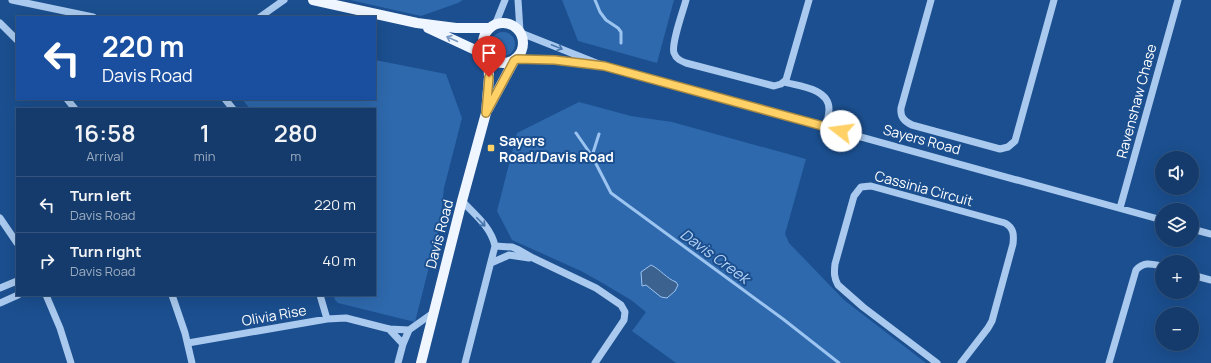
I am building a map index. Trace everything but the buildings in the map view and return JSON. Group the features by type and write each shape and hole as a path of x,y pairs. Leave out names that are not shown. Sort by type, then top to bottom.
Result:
{"main road":[{"path":"313,0 417,23 456,28 492,26 502,23 508,24 515,26 520,32 524,44 521,55 507,64 500,64 487,56 417,23"},
{"path":"487,56 483,44 484,38 492,26"},
{"name":"Davis Road","path":"421,363 486,113 489,77 487,56"},
{"name":"Davis Road","path":"486,113 515,60"}],"street":[{"path":"12,0 88,16"},
{"path":"261,16 284,0"},
{"path":"492,26 505,0"},
{"path":"518,0 520,32"},
{"path":"686,0 674,48 674,52 678,59 686,63 770,86 778,86 784,82 788,75 809,0"},
{"path":"931,0 901,108 904,119 912,124 1000,149 1008,147 1012,144 1017,133 1054,0"},
{"name":"Ravenshaw Chase","path":"1120,208 1178,0"},
{"path":"0,23 16,39"},
{"name":"Sayers Road","path":"520,32 604,66 1155,218"},
{"name":"Sayers Road","path":"515,60 555,60 604,66"},
{"path":"784,82 817,91 822,94 827,101 829,108 826,127"},
{"path":"68,100 74,108"},
{"path":"226,100 232,108"},
{"name":"Cassinia Circuit","path":"937,363 863,307 838,286 834,273 835,264 854,196 861,187 871,186 1005,223 1014,232 1013,244 992,321 961,363"},
{"path":"462,201 487,228 493,237 495,246 465,363"},
{"path":"0,218 16,242"},
{"path":"1199,231 1211,234"},
{"path":"495,246 512,247 596,288 617,301 624,309 624,320 594,363"},
{"path":"491,262 509,255 533,258"},
{"path":"1109,363 1136,270 1140,266 1148,263 1155,264"},
{"path":"1199,277 1211,280"},
{"path":"0,288 16,281"},
{"path":"0,303 16,296"},
{"path":"46,296 60,328 71,363"},
{"path":"172,296 188,343 192,363"},
{"path":"320,296 327,319"},
{"path":"398,363 403,344 409,330 433,313"},
{"name":"Olivia Rise","path":"188,343 327,319 346,318 389,329 409,330"},
{"path":"389,329 403,344"}],"shaded area":[{"path":"350,0 463,0 421,16"},
{"path":"562,0 674,0 657,63 578,41"},
{"path":"503,32 512,35 515,44 512,53 503,56 494,53 491,44 494,35"},
{"path":"376,60 446,74 462,118 444,188 440,224 415,322 338,303 335,300 334,296 376,296 376,108 249,108 243,100 376,100"},
{"path":"579,102 631,116 672,122 806,159 785,234 789,243 844,300 926,363 676,363 632,331 646,312 631,300 581,271 512,240 497,211 517,133"},
{"path":"651,265 676,282 678,285 675,291 667,298 661,297 646,285 642,286 641,272"}],"waterway":[{"name":"Davis Creek","path":"595,0 600,12 606,20 618,28 621,32 621,43"},
{"name":"Davis Creek","path":"576,133 592,156 611,193 783,319 839,363"},
{"name":"Davis Creek","path":"592,156 599,134"}],"place":[{"name":"Sayers Road/Davis Road","path":"491,148"}],"route":[{"path":"489,77 486,113 514,61 517,59 541,59 604,66 841,131"}]}
